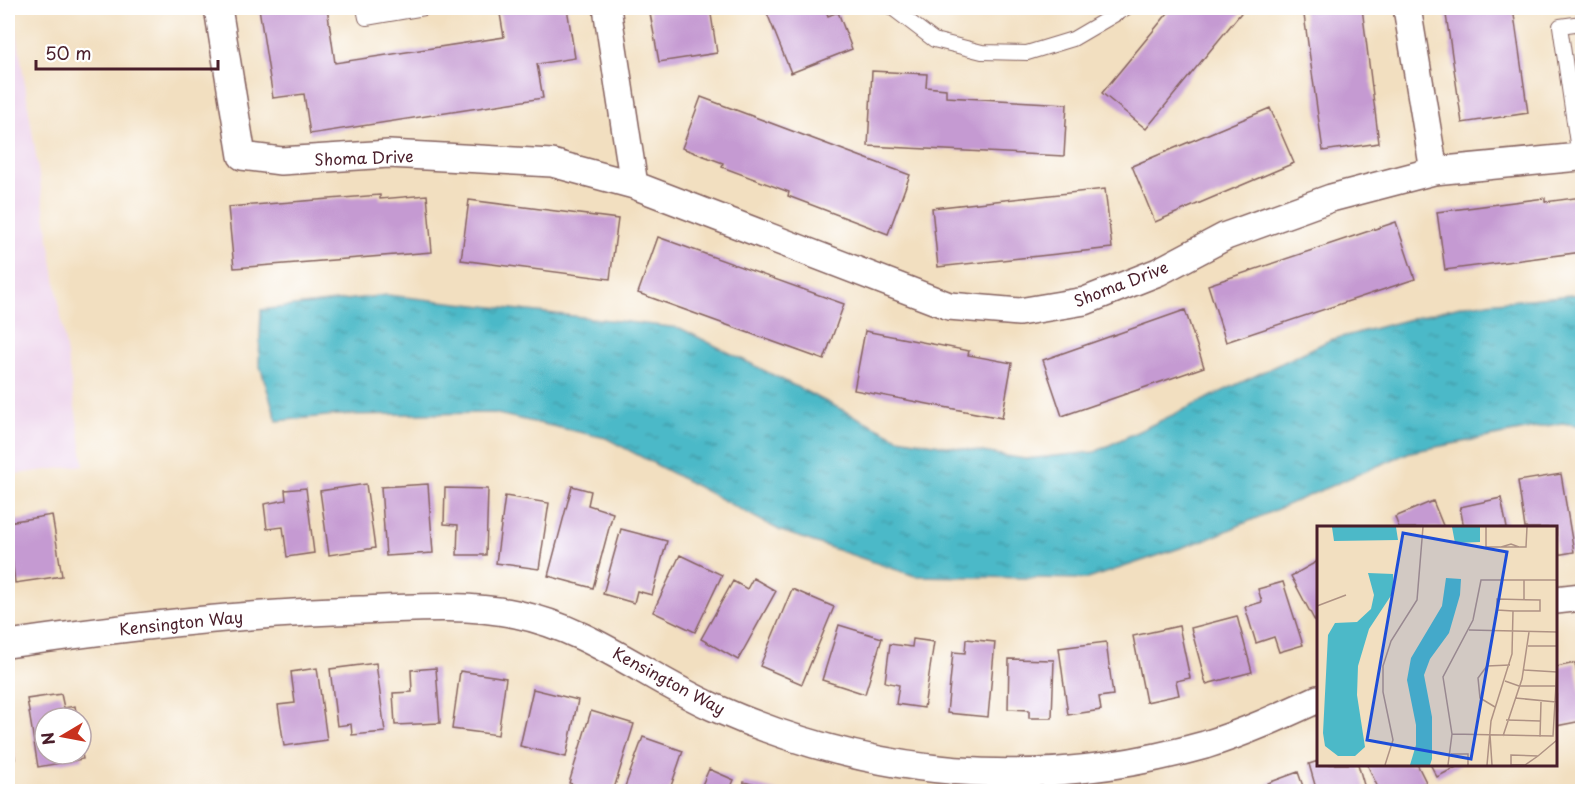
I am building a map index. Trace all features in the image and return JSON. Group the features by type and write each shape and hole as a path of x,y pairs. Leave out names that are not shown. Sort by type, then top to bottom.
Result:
{"street":[{"name":"Shoma Drive","path":"218,8 242,156 281,162 389,154 552,162 634,185 949,306 1019,312 1085,301 1158,272 1226,236 1330,198 1434,171 1581,157"},
{"path":"607,8 634,185"},
{"path":"1407,8 1434,171"},
{"path":"1557,600 1582,597"},
{"name":"Kensington Way","path":"8,644 210,618 332,610 475,608 519,615 561,627 602,645 696,699 756,726 819,747 882,762 958,771 1013,774 1067,770 1143,760 1207,744 1269,722 1317,699"}],"lane":[{"path":"364,8 366,18 424,8"},
{"path":"892,8 934,40 982,52 1028,53 1073,39 1126,8"},
{"name":"Shoma Drive","path":"1581,157 1560,26 1582,23"}],"shaded area":[{"path":"8,8 13,8 84,465 8,475"}],"water":[{"path":"1582,294 1582,426 1562,423 1410,452 1210,538 1088,579 915,576 781,531 606,438 493,413 336,415 277,421 259,363 261,310 387,295 680,328 898,438 1025,459 1095,452 1330,340 1464,305"}],"building":[{"path":"259,8 327,8 335,63 504,37 499,8 567,8 575,58 537,64 543,98 310,134 304,94 273,98"},
{"path":"649,8 710,8 717,53 659,62"},
{"path":"765,8 825,8 828,16 838,12 852,49 791,73"},
{"path":"1172,8 1245,8 1146,129 1102,93"},
{"path":"1303,8 1362,8 1379,143 1323,151"},
{"path":"1445,8 1513,8 1528,113 1462,123"},
{"path":"872,71 927,74 926,87 946,89 946,97 1067,104 1064,156 868,146"},
{"path":"701,97 910,175 888,234 788,196 789,192 722,167 723,163 682,148"},
{"path":"1270,108 1294,163 1155,222 1132,166"},
{"path":"1105,189 1112,248 938,267 932,208"},
{"path":"380,195 380,199 427,195 432,252 234,268 228,207"},
{"path":"1582,197 1582,252 1445,270 1437,212 1545,198 1545,202"},
{"path":"469,200 618,219 610,279 461,260"},
{"path":"1396,222 1415,279 1226,342 1208,285"},
{"path":"658,237 844,304 824,360 638,293"},
{"path":"1185,310 1204,367 1062,416 1043,360"},
{"path":"865,331 969,351 968,355 1012,363 1002,418 854,390"},
{"path":"1561,474 1574,552 1557,555 1557,526 1525,526 1518,481"},
{"path":"366,484 375,548 329,555 320,491"},
{"path":"428,484 433,553 386,556 381,487"},
{"path":"572,486 591,491 588,505 613,513 593,588 548,576"},
{"path":"306,488 314,553 287,557 283,527 267,529 264,504 286,500 285,490"},
{"path":"445,488 488,489 486,555 457,555 458,525 444,524"},
{"path":"505,496 549,503 539,569 496,563"},
{"path":"1501,498 1507,526 1464,526 1460,507"},
{"path":"1433,501 1443,526 1398,526 1395,517"},
{"path":"52,515 62,576 15,583 8,522"},
{"path":"621,529 667,541 652,595 637,591 634,603 603,594"},
{"path":"680,555 722,575 695,632 653,612"},
{"path":"1317,562 1317,625 1291,576"},
{"path":"753,578 776,591 738,660 701,639 733,581 747,589"},
{"path":"1283,582 1303,645 1279,652 1274,637 1256,643 1245,607 1262,602 1258,589"},
{"path":"792,589 834,607 802,684 760,666"},
{"path":"1237,616 1252,672 1206,684 1191,628"},
{"path":"839,625 882,638 865,694 822,680"},
{"path":"1179,626 1190,678 1176,681 1179,695 1146,702 1133,636"},
{"path":"913,639 934,642 924,708 896,704 899,685 885,682 890,644 912,647"},
{"path":"966,639 995,642 988,717 947,713 953,652 965,653"},
{"path":"1106,642 1113,695 1099,697 1101,710 1068,715 1059,648"},
{"path":"1009,659 1054,660 1052,718 1029,718 1029,710 1008,709"},
{"path":"376,663 385,732 352,735 351,724 337,726 330,669"},
{"path":"1575,663 1582,702 1582,721 1557,726 1557,667"},
{"path":"317,668 327,740 284,746 278,705 295,703 291,672"},
{"path":"436,668 440,723 395,725 393,693 412,692 411,670"},
{"path":"460,671 506,678 498,735 452,729"},
{"path":"533,689 578,700 566,757 520,746"},
{"path":"61,694 64,706 33,706 33,736 27,699"},
{"path":"591,711 634,724 613,792 596,792 569,783"},
{"path":"8,715 15,759 8,760"},
{"path":"643,737 683,751 669,792 623,792"},
{"path":"1317,761 1317,766 1359,766 1366,792 1317,792 1309,764"},
{"path":"1368,766 1418,766 1426,782 1407,792 1380,792"},
{"path":"1431,766 1458,766 1437,777"},
{"path":"709,769 734,780 729,792 699,792"},
{"path":"1298,772 1305,792 1271,792 1268,783"},
{"path":"744,782 778,791 778,792 741,792"}]}
